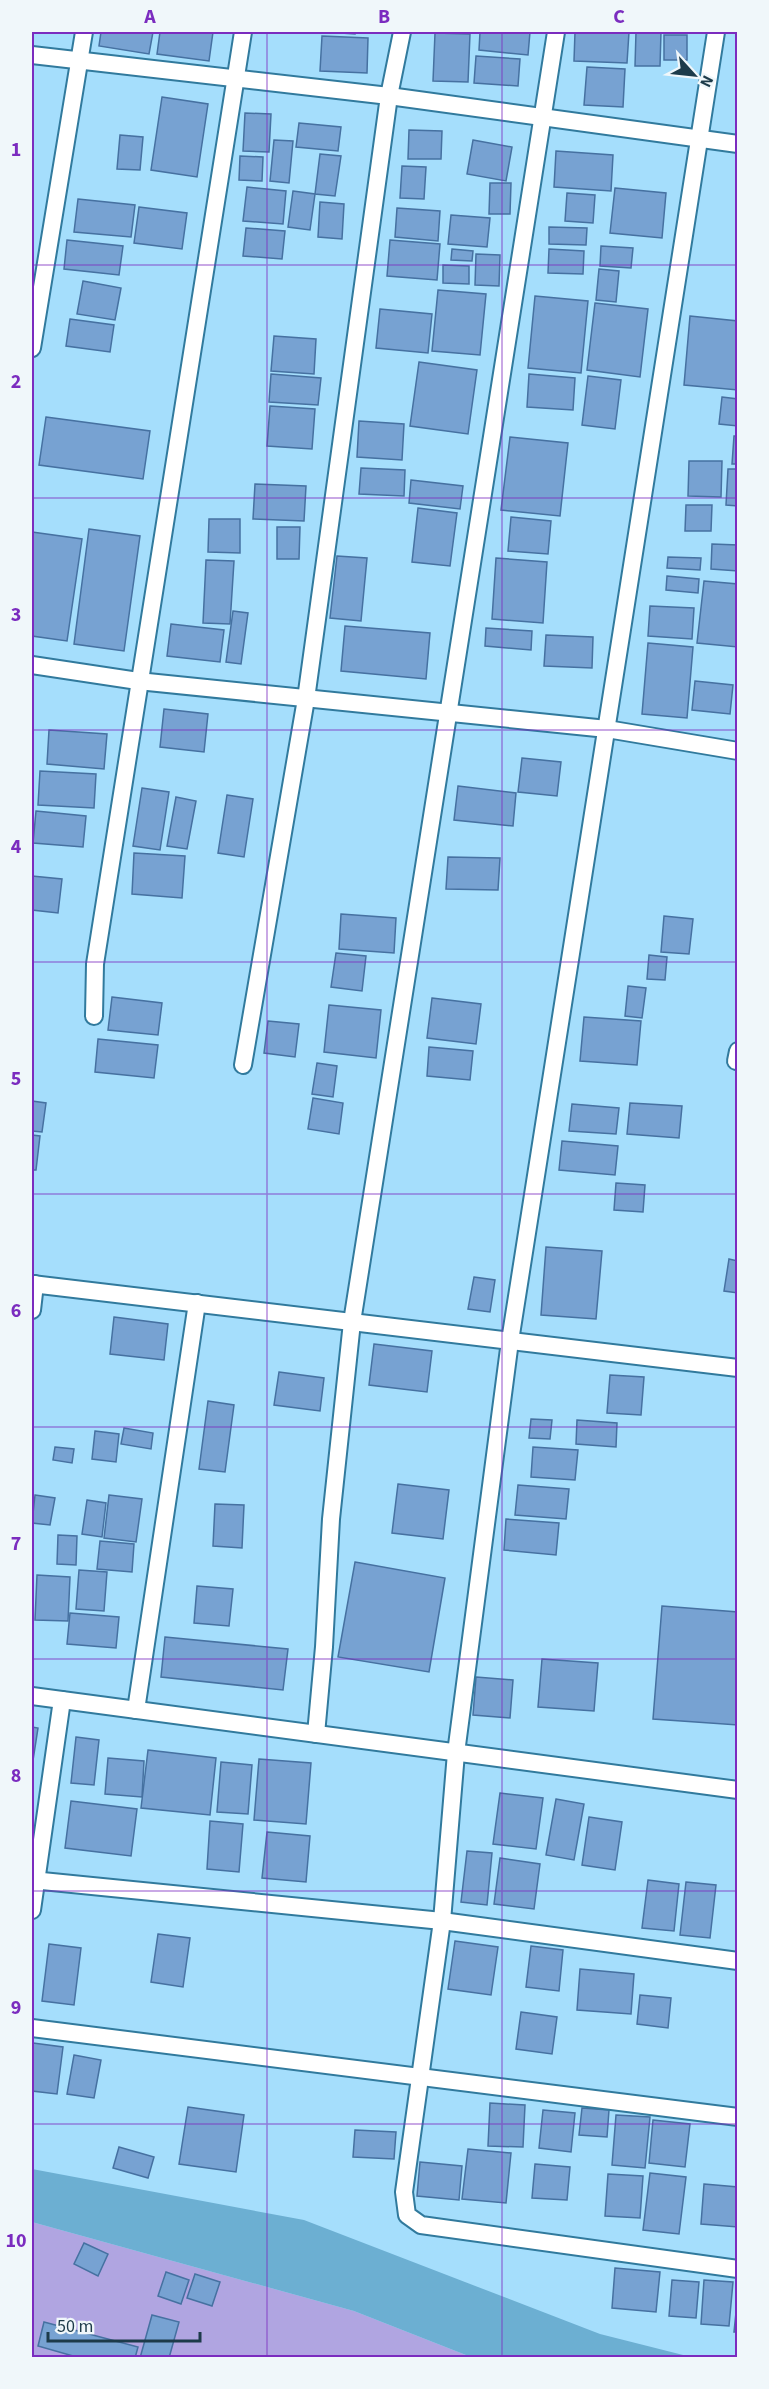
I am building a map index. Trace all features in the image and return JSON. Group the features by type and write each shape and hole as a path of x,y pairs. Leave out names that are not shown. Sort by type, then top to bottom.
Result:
{"street":[{"path":"32,348 84,32"},
{"path":"94,1016 95,964 138,681 243,32"},
{"path":"243,1065 306,699 389,96 402,32"},
{"path":"316,1734 324,1647 331,1519 352,1322 556,32"},
{"path":"716,32 697,140 510,1341 456,1753 442,1921 404,2192 407,2215 421,2225 738,2269"},
{"path":"32,56 389,96 738,144"},
{"path":"32,665 138,681 306,699 450,711 607,729 738,751"},
{"path":"32,1310 33,1284 738,1368"},
{"path":"136,1710 197,1303"},
{"path":"32,1696 738,1790"},
{"path":"32,1911 33,1880 62,1700"},
{"path":"33,1880 442,1921 738,1960"},
{"path":"32,2028 738,2117"}],"shaded area":[{"path":"32,2222 354,2311 471,2357 32,2357"}],"water":[{"path":"32,2169 304,2220 600,2334 691,2357 471,2357 354,2311 32,2222"}],"building":[{"path":"101,32 153,32 149,54 99,46"},
{"path":"160,32 213,32 209,61 157,54"},
{"path":"325,32 355,32 355,34"},
{"path":"480,32 530,32 528,55 479,50"},
{"path":"575,32 629,32 627,63 574,61"},
{"path":"636,32 661,32 660,66 635,66"},
{"path":"435,33 470,34 468,82 433,81"},
{"path":"664,35 687,35 687,60 664,60"},
{"path":"322,36 368,38 367,73 320,71"},
{"path":"476,56 520,59 518,86 474,83"},
{"path":"587,67 625,69 623,107 584,105"},
{"path":"162,97 208,104 197,177 151,170"},
{"path":"245,113 271,114 269,152 243,151"},
{"path":"299,123 341,127 338,151 296,147"},
{"path":"409,130 442,131 441,159 408,159"},
{"path":"120,135 143,137 140,170 117,169"},
{"path":"274,140 293,141 289,183 270,181"},
{"path":"473,140 512,147 506,181 467,174"},
{"path":"556,151 613,155 611,191 554,187"},
{"path":"320,154 341,156 335,196 315,194"},
{"path":"240,156 263,157 262,181 239,180"},
{"path":"402,166 426,167 424,199 400,198"},
{"path":"490,183 511,183 510,214 489,214"},
{"path":"247,187 286,191 283,224 243,221"},
{"path":"615,188 666,193 662,238 610,233"},
{"path":"293,191 315,194 310,230 288,227"},
{"path":"567,193 595,195 593,223 565,221"},
{"path":"78,199 135,205 131,237 74,232"},
{"path":"320,202 344,204 342,239 318,237"},
{"path":"139,207 187,213 182,249 134,243"},
{"path":"397,208 440,211 438,241 395,237"},
{"path":"451,215 490,218 487,247 448,244"},
{"path":"549,227 587,228 586,245 549,244"},
{"path":"246,228 285,231 282,259 243,256"},
{"path":"67,240 123,246 119,275 64,269"},
{"path":"390,240 440,244 437,280 387,276"},
{"path":"601,246 633,248 631,268 600,266"},
{"path":"452,249 473,251 472,261 451,260"},
{"path":"549,249 584,251 583,274 548,273"},
{"path":"476,254 500,255 499,286 475,285"},
{"path":"443,265 469,266 469,284 443,283"},
{"path":"599,269 619,271 616,302 596,300"},
{"path":"83,281 121,288 115,320 77,314"},
{"path":"438,290 486,294 480,355 432,351"},
{"path":"535,296 588,301 581,373 528,368"},
{"path":"595,303 648,309 640,377 587,370"},
{"path":"380,309 432,314 428,353 376,348"},
{"path":"690,316 738,321 738,390 684,385"},
{"path":"70,319 114,325 110,352 66,346"},
{"path":"274,336 316,339 314,374 271,371"},
{"path":"419,362 477,370 468,434 410,426"},
{"path":"271,374 321,378 318,405 269,402"},
{"path":"529,374 575,378 573,410 527,407"},
{"path":"588,376 621,380 615,429 582,425"},
{"path":"722,397 738,399 738,426 719,424"},
{"path":"270,406 315,409 312,449 267,446"},
{"path":"46,417 150,431 143,479 39,465"},
{"path":"359,421 404,424 402,460 357,457"},
{"path":"734,436 738,436 738,464 732,464"},
{"path":"510,437 568,443 560,516 501,510"},
{"path":"689,461 722,461 721,497 688,496"},
{"path":"361,468 405,470 404,496 359,494"},
{"path":"728,469 738,469 738,506 726,505"},
{"path":"411,480 463,486 460,509 409,503"},
{"path":"255,484 306,486 304,521 253,519"},
{"path":"686,505 712,505 711,531 685,531"},
{"path":"418,508 457,513 450,566 412,562"},
{"path":"511,517 551,521 548,554 508,551"},
{"path":"209,519 240,519 240,553 208,552"},
{"path":"277,527 300,527 299,559 277,559"},
{"path":"89,529 140,536 124,651 74,644"},
{"path":"32,532 82,539 67,641 32,636"},
{"path":"712,544 738,545 738,571 711,569"},
{"path":"337,556 367,558 361,621 330,618"},
{"path":"668,557 701,558 700,570 667,568"},
{"path":"496,558 547,562 543,623 492,619"},
{"path":"206,560 234,561 230,624 203,623"},
{"path":"667,576 699,579 698,593 666,590"},
{"path":"704,581 738,584 738,647 697,643"},
{"path":"650,606 694,608 692,639 648,636"},
{"path":"233,611 248,613 241,664 226,662"},
{"path":"171,624 224,630 220,662 167,656"},
{"path":"345,626 430,633 426,679 341,671"},
{"path":"486,628 532,631 531,650 485,646"},
{"path":"546,635 593,637 592,668 544,666"},
{"path":"648,643 693,647 687,718 642,714"},
{"path":"695,681 733,685 730,714 692,710"},
{"path":"164,709 208,714 204,752 160,747"},
{"path":"49,730 107,734 104,769 47,764"},
{"path":"522,758 561,762 557,796 518,792"},
{"path":"40,771 96,774 94,808 38,805"},
{"path":"458,786 516,793 513,826 454,820"},
{"path":"142,788 169,792 160,850 133,846"},
{"path":"227,795 253,799 244,857 218,853"},
{"path":"176,797 196,801 187,849 167,846"},
{"path":"36,811 86,816 83,847 33,843"},
{"path":"134,853 185,856 182,898 132,894"},
{"path":"448,857 500,858 498,890 446,889"},
{"path":"32,876 62,879 58,913 32,910"},
{"path":"341,914 396,918 394,953 339,949"},
{"path":"664,916 693,919 689,954 661,952"},
{"path":"336,953 366,956 362,991 331,987"},
{"path":"649,955 667,957 665,980 647,979"},
{"path":"628,986 646,988 642,1018 625,1016"},
{"path":"112,997 162,1003 158,1035 108,1030"},
{"path":"432,998 481,1004 476,1044 427,1038"},
{"path":"329,1005 381,1010 376,1058 324,1052"},
{"path":"584,1017 641,1021 637,1065 580,1061"},
{"path":"268,1021 299,1024 295,1057 264,1053"},
{"path":"98,1039 158,1045 154,1078 95,1072"},
{"path":"429,1047 473,1051 470,1080 427,1076"},
{"path":"317,1063 337,1066 333,1097 312,1094"},
{"path":"313,1098 343,1103 339,1134 308,1129"},
{"path":"32,1101 46,1103 42,1132 32,1131"},
{"path":"630,1103 682,1106 679,1138 627,1134"},
{"path":"572,1104 619,1108 616,1134 569,1131"},
{"path":"32,1135 40,1136 36,1170 32,1170"},
{"path":"562,1141 618,1146 615,1175 559,1170"},
{"path":"616,1183 645,1185 643,1212 614,1210"},
{"path":"546,1247 602,1251 596,1319 541,1315"},
{"path":"729,1259 738,1261 738,1293 724,1291"},
{"path":"474,1277 495,1280 490,1312 468,1309"},
{"path":"114,1317 168,1324 164,1360 110,1354"},
{"path":"374,1344 432,1351 427,1392 369,1385"},
{"path":"279,1372 324,1378 320,1411 274,1405"},
{"path":"610,1375 644,1377 641,1415 607,1413"},
{"path":"208,1401 234,1405 225,1472 199,1469"},
{"path":"531,1419 552,1420 550,1439 529,1438"},
{"path":"577,1420 617,1423 616,1447 576,1444"},
{"path":"124,1428 153,1433 151,1449 121,1444"},
{"path":"95,1431 119,1434 116,1462 92,1459"},
{"path":"55,1447 74,1449 72,1463 53,1460"},
{"path":"533,1447 578,1450 575,1480 531,1477"},
{"path":"398,1484 449,1490 443,1539 392,1533"},
{"path":"518,1485 569,1489 566,1519 515,1515"},
{"path":"35,1495 55,1498 50,1525 32,1523"},
{"path":"109,1495 142,1499 136,1542 104,1538"},
{"path":"87,1500 106,1503 102,1537 82,1534"},
{"path":"215,1504 244,1505 242,1548 213,1546"},
{"path":"506,1519 559,1523 556,1555 504,1550"},
{"path":"58,1535 77,1536 76,1565 57,1564"},
{"path":"100,1541 134,1544 132,1572 97,1569"},
{"path":"355,1562 445,1578 429,1672 338,1657"},
{"path":"79,1570 107,1572 104,1611 76,1609"},
{"path":"37,1575 70,1577 68,1621 35,1620"},
{"path":"197,1586 233,1589 229,1626 194,1623"},
{"path":"662,1606 738,1612 738,1725 653,1719"},
{"path":"70,1613 119,1617 116,1648 67,1644"},
{"path":"165,1637 288,1649 283,1690 161,1677"},
{"path":"542,1659 598,1663 594,1711 538,1707"},
{"path":"476,1677 513,1680 510,1718 473,1715"},
{"path":"32,1727 38,1728 32,1767"},
{"path":"76,1737 99,1740 94,1785 71,1783"},
{"path":"148,1750 216,1758 210,1815 141,1808"},
{"path":"108,1758 144,1761 142,1797 105,1794"},
{"path":"259,1759 311,1763 306,1824 254,1820"},
{"path":"221,1762 252,1765 248,1814 217,1812"},
{"path":"500,1793 543,1798 536,1849 493,1844"},
{"path":"556,1799 584,1804 574,1860 546,1855"},
{"path":"71,1801 137,1809 131,1856 65,1848"},
{"path":"589,1817 622,1822 615,1870 582,1865"},
{"path":"210,1821 243,1824 239,1872 207,1869"},
{"path":"267,1832 310,1836 306,1882 262,1878"},
{"path":"467,1851 492,1853 487,1905 461,1902"},
{"path":"500,1858 540,1864 534,1909 494,1904"},
{"path":"648,1880 679,1884 674,1931 642,1928"},
{"path":"686,1882 716,1885 710,1938 680,1935"},
{"path":"158,1934 190,1938 183,1987 151,1982"},
{"path":"455,1941 498,1947 491,1995 448,1989"},
{"path":"49,1944 81,1948 74,2005 42,2001"},
{"path":"531,1946 563,1950 559,1991 526,1987"},
{"path":"580,1969 634,1974 631,2014 577,2010"},
{"path":"640,1995 671,1998 668,2028 637,2024"},
{"path":"521,2012 557,2017 552,2054 516,2049"},
{"path":"33,2043 63,2047 57,2094 32,2091"},
{"path":"74,2055 101,2060 94,2098 67,2094"},
{"path":"490,2103 525,2105 523,2147 488,2146"},
{"path":"188,2107 244,2115 236,2172 179,2164"},
{"path":"582,2108 609,2110 607,2137 579,2135"},
{"path":"543,2110 575,2113 571,2152 539,2148"},
{"path":"616,2115 650,2117 645,2168 612,2165"},
{"path":"653,2120 690,2124 685,2167 649,2163"},
{"path":"355,2130 396,2132 394,2159 353,2157"},
{"path":"119,2147 154,2157 148,2178 113,2168"},
{"path":"468,2149 511,2153 506,2203 462,2199"},
{"path":"420,2162 462,2166 459,2200 417,2196"},
{"path":"535,2164 570,2167 567,2200 532,2198"},
{"path":"650,2173 686,2177 679,2234 643,2230"},
{"path":"608,2174 643,2176 640,2218 605,2216"},
{"path":"704,2184 738,2187 738,2227 701,2224"},
{"path":"84,2243 108,2254 98,2276 74,2264"},
{"path":"615,2268 660,2272 656,2312 612,2308"},
{"path":"166,2272 189,2280 181,2304 158,2296"},
{"path":"195,2274 220,2282 212,2306 187,2298"},
{"path":"672,2280 699,2282 696,2318 669,2316"},
{"path":"704,2280 733,2282 729,2326 701,2324"},
{"path":"738,2293 738,2332 734,2332"},
{"path":"152,2315 179,2322 169,2358 140,2358"},
{"path":"44,2322 138,2347 135,2358 80,2358 38,2346"}]}
